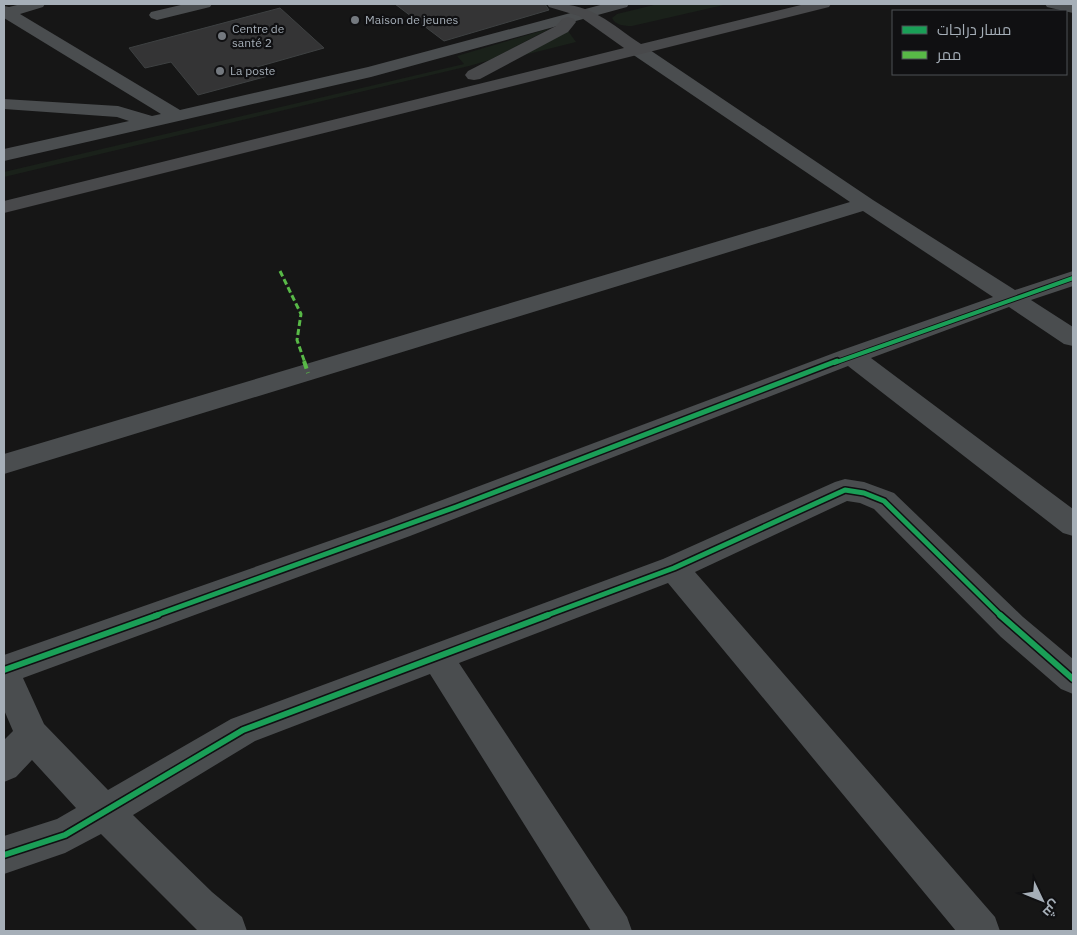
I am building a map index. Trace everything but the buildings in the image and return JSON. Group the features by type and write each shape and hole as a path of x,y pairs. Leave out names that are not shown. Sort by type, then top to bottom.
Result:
{"main road":[{"path":"88,168 474,75 589,40 626,48 770,4"},
{"path":"4,207 626,48 823,4"},
{"path":"595,8 626,48"},
{"path":"561,12 589,40"},
{"path":"474,75 562,29 561,12"}],"street":[{"path":"5,12 37,4"},
{"path":"158,15 204,4"},
{"path":"4,155 371,72 561,12 621,4"},
{"path":"1053,4 1073,8"},
{"path":"5,12 178,116"},
{"path":"626,48 1073,338"},
{"path":"4,104 118,112 133,115 150,122"},
{"path":"4,464 866,204"},
{"path":"228,931 198,906 104,813 32,734 4,672 454,508 852,356 1011,298 1073,278"},
{"path":"852,356 1073,525"},
{"path":"4,855 65,835 243,730 674,568 845,490 864,493 884,501 1012,627 1073,679"},
{"path":"674,568 981,931"},
{"path":"437,657 613,931"},
{"path":"4,765 32,734"}],"shaded area":[{"path":"658,4 728,4 632,26 618,24 612,18 617,14"},
{"path":"551,28 490,60 469,66 4,177 4,172 464,64 457,56"},
{"path":"568,31 576,42 524,55"}],"marked path":[{"path":"280,271 301,314 297,340 308,373"}],"cycle path":[{"path":"4,670 400,528 764,389 995,304 1073,278"},
{"path":"4,855 65,835 243,730 674,568 845,490 864,493 884,501 1012,627 1073,679"}],"place":[{"name":"Maison de jeunes","path":"355,20"},
{"name":"Centre de santé 2","path":"222,36"},
{"name":"La poste","path":"220,71"}]}
